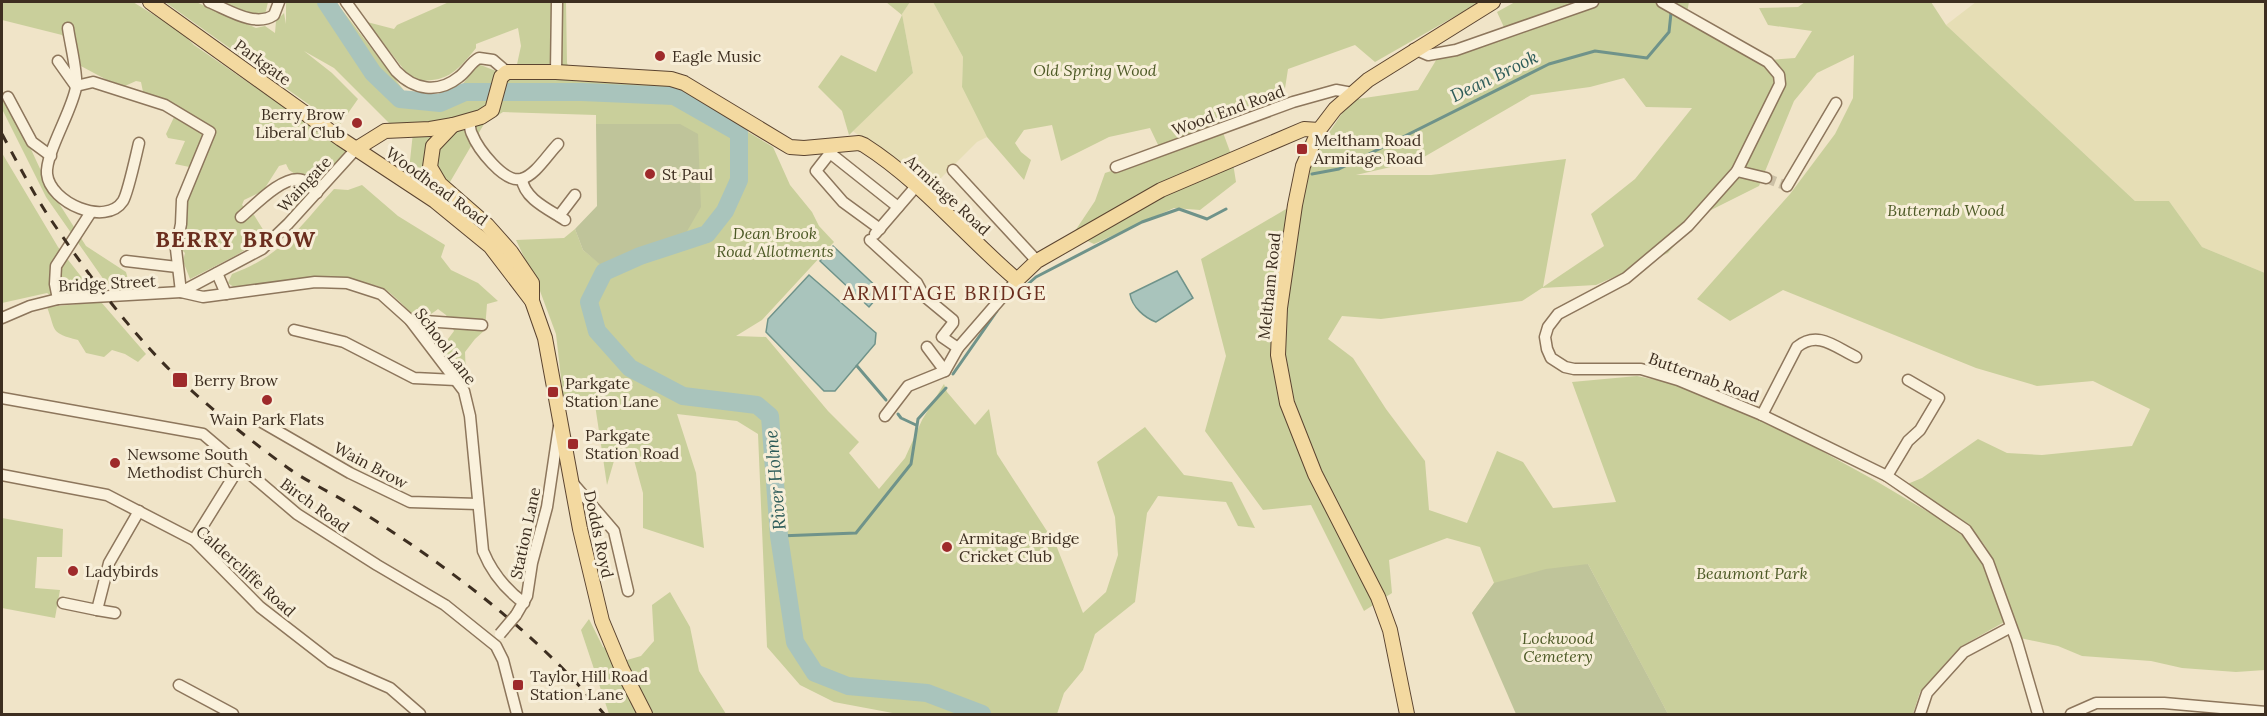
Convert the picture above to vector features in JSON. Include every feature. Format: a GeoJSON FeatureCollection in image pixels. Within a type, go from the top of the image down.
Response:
{"type":"FeatureCollection","features":[{"type":"Feature","properties":{"kind":"main road","name":"Parkgate"},"geometry":{"type":"LineString","coordinates":[[150,2],[356,149]]}},
{"type":"Feature","properties":{"kind":"main road","name":"Meltham Road"},"geometry":{"type":"LineString","coordinates":[[1407,714],[1390,630],[1378,597],[1315,474],[1287,403],[1278,355],[1280,308],[1295,205],[1304,166],[1319,130],[1335,109],[1368,80],[1414,49],[1493,2]]}},
{"type":"Feature","properties":{"kind":"main road","name":"Armitage Road"},"geometry":{"type":"LineString","coordinates":[[503,77],[556,72],[671,79],[684,83],[790,147],[830,149],[859,143],[918,184],[990,257],[1017,280]]}},
{"type":"Feature","properties":{"kind":"main road"},"geometry":{"type":"LineString","coordinates":[[356,149],[382,128],[453,125],[488,114],[495,103],[503,77]]}},
{"type":"Feature","properties":{"kind":"main road"},"geometry":{"type":"LineString","coordinates":[[453,125],[433,146],[430,167],[440,183],[487,225],[511,252],[532,283],[532,302]]}},
{"type":"Feature","properties":{"kind":"main road"},"geometry":{"type":"LineString","coordinates":[[1017,280],[1037,261],[1161,190],[1304,129],[1319,130]]}},
{"type":"Feature","properties":{"kind":"main road","name":"Woodhead Road"},"geometry":{"type":"LineString","coordinates":[[356,149],[435,201],[490,246],[532,302],[545,338],[560,417]]}},
{"type":"Feature","properties":{"kind":"main road","name":"Dodds Royd"},"geometry":{"type":"LineString","coordinates":[[560,417],[571,481],[602,621],[616,656],[645,714]]}},
{"type":"Feature","properties":{"kind":"street"},"geometry":{"type":"LineString","coordinates":[[209,2],[259,20],[274,15],[279,2]]}},
{"type":"Feature","properties":{"kind":"street"},"geometry":{"type":"LineString","coordinates":[[346,2],[406,82],[416,86],[447,85],[479,57],[493,60],[503,77]]}},
{"type":"Feature","properties":{"kind":"street"},"geometry":{"type":"LineString","coordinates":[[556,72],[557,2]]}},
{"type":"Feature","properties":{"kind":"street"},"geometry":{"type":"LineString","coordinates":[[1414,49],[1428,55],[1456,50],[1593,2]]}},
{"type":"Feature","properties":{"kind":"street","name":"Butternab Road"},"geometry":{"type":"LineString","coordinates":[[1662,2],[1768,62],[1779,75],[1778,91],[1737,171],[1688,225],[1626,278],[1558,314],[1548,327],[1545,344],[1551,358],[1565,367],[1574,369],[1641,369],[1678,380],[1762,415],[1887,476],[1966,530],[1988,562],[2038,714]]}},
{"type":"Feature","properties":{"kind":"street"},"geometry":{"type":"LineString","coordinates":[[68,28],[76,86],[51,156],[47,174],[54,189],[66,203],[91,212],[113,209],[123,201],[139,143]]}},
{"type":"Feature","properties":{"kind":"street"},"geometry":{"type":"LineString","coordinates":[[58,61],[76,86]]}},
{"type":"Feature","properties":{"kind":"street"},"geometry":{"type":"LineString","coordinates":[[76,86],[93,82],[165,105],[210,132],[182,200],[181,224],[176,249],[181,292]]}},
{"type":"Feature","properties":{"kind":"street","name":"Wood End Road"},"geometry":{"type":"LineString","coordinates":[[1116,167],[1293,102],[1336,90],[1352,93]]}},
{"type":"Feature","properties":{"kind":"street"},"geometry":{"type":"LineString","coordinates":[[8,97],[32,142],[51,156]]}},
{"type":"Feature","properties":{"kind":"street"},"geometry":{"type":"LineString","coordinates":[[1787,186],[1836,103]]}},
{"type":"Feature","properties":{"kind":"street"},"geometry":{"type":"LineString","coordinates":[[469,121],[471,134],[495,168],[510,179],[522,179],[531,174],[558,144]]}},
{"type":"Feature","properties":{"kind":"street","name":"Waingate"},"geometry":{"type":"LineString","coordinates":[[181,292],[261,249],[317,193],[356,149]]}},
{"type":"Feature","properties":{"kind":"street"},"geometry":{"type":"LineString","coordinates":[[880,229],[843,202],[816,171],[830,149],[898,207]]}},
{"type":"Feature","properties":{"kind":"street"},"geometry":{"type":"LineString","coordinates":[[953,170],[1037,261]]}},
{"type":"Feature","properties":{"kind":"street"},"geometry":{"type":"LineString","coordinates":[[1737,171],[1766,178]]}},
{"type":"Feature","properties":{"kind":"street"},"geometry":{"type":"LineString","coordinates":[[241,217],[270,192],[292,179],[303,181],[317,193]]}},
{"type":"Feature","properties":{"kind":"street"},"geometry":{"type":"LineString","coordinates":[[522,179],[523,188],[530,196],[562,218],[575,195]]}},
{"type":"Feature","properties":{"kind":"street"},"geometry":{"type":"LineString","coordinates":[[918,184],[868,242],[917,283],[924,296],[953,320],[942,337],[958,348]]}},
{"type":"Feature","properties":{"kind":"street"},"geometry":{"type":"LineString","coordinates":[[58,299],[55,284],[56,266],[91,212]]}},
{"type":"Feature","properties":{"kind":"street"},"geometry":{"type":"LineString","coordinates":[[126,261],[177,267]]}},
{"type":"Feature","properties":{"kind":"street"},"geometry":{"type":"LineString","coordinates":[[218,273],[226,294]]}},
{"type":"Feature","properties":{"kind":"street"},"geometry":{"type":"LineString","coordinates":[[885,416],[908,386],[945,371],[958,348],[1017,280]]}},
{"type":"Feature","properties":{"kind":"street","name":"School Lane"},"geometry":{"type":"LineString","coordinates":[[181,292],[202,297],[315,282],[347,283],[381,294],[410,320],[456,380],[468,401],[483,551],[490,569],[524,603]]}},
{"type":"Feature","properties":{"kind":"street","name":"Bridge Street"},"geometry":{"type":"LineString","coordinates":[[2,318],[30,306],[58,299],[181,292]]}},
{"type":"Feature","properties":{"kind":"street"},"geometry":{"type":"LineString","coordinates":[[410,320],[482,325]]}},
{"type":"Feature","properties":{"kind":"street"},"geometry":{"type":"LineString","coordinates":[[294,330],[344,342],[414,378],[456,380]]}},
{"type":"Feature","properties":{"kind":"street"},"geometry":{"type":"LineString","coordinates":[[1762,415],[1797,347],[1805,340],[1817,338],[1857,357]]}},
{"type":"Feature","properties":{"kind":"street"},"geometry":{"type":"LineString","coordinates":[[927,347],[945,371]]}},
{"type":"Feature","properties":{"kind":"street"},"geometry":{"type":"LineString","coordinates":[[1887,476],[1908,441],[1920,430],[1939,398],[1908,380]]}},
{"type":"Feature","properties":{"kind":"street","name":"Birch Road"},"geometry":{"type":"LineString","coordinates":[[2,398],[204,434],[297,514],[445,605],[496,646]]}},
{"type":"Feature","properties":{"kind":"street","name":"Station Lane"},"geometry":{"type":"LineString","coordinates":[[496,646],[500,633],[524,603],[547,507],[560,417]]}},
{"type":"Feature","properties":{"kind":"street","name":"Wain Brow"},"geometry":{"type":"LineString","coordinates":[[260,421],[350,472],[410,502],[478,504]]}},
{"type":"Feature","properties":{"kind":"street"},"geometry":{"type":"LineString","coordinates":[[194,540],[240,466]]}},
{"type":"Feature","properties":{"kind":"street","name":"Caldercliffe Road"},"geometry":{"type":"LineString","coordinates":[[2,475],[107,495],[194,540],[260,608],[331,662],[390,688],[420,714]]}},
{"type":"Feature","properties":{"kind":"street"},"geometry":{"type":"LineString","coordinates":[[571,481],[614,531],[628,591]]}},
{"type":"Feature","properties":{"kind":"street"},"geometry":{"type":"LineString","coordinates":[[97,610],[109,563],[139,511]]}},
{"type":"Feature","properties":{"kind":"street"},"geometry":{"type":"LineString","coordinates":[[63,603],[115,613]]}},
{"type":"Feature","properties":{"kind":"street"},"geometry":{"type":"LineString","coordinates":[[1920,714],[1927,693],[1964,652],[2011,627]]}},
{"type":"Feature","properties":{"kind":"street"},"geometry":{"type":"LineString","coordinates":[[496,646],[503,660],[517,714]]}},
{"type":"Feature","properties":{"kind":"street"},"geometry":{"type":"LineString","coordinates":[[179,686],[232,714]]}},
{"type":"Feature","properties":{"kind":"street"},"geometry":{"type":"LineString","coordinates":[[2071,714],[2096,703],[2165,709],[2265,712]]}},
{"type":"Feature","properties":{"kind":"shaded area"},"geometry":{"type":"Polygon","coordinates":[[[910,2],[933,2],[963,57],[962,87],[987,137],[977,142],[929,190],[853,131],[913,73],[902,14],[910,2]]]}},
{"type":"Feature","properties":{"kind":"shaded area"},"geometry":{"type":"Polygon","coordinates":[[[1976,2],[2265,2],[2265,273],[2202,247],[2169,201],[2135,201],[1946,25],[1976,2]]]}},
{"type":"Feature","properties":{"kind":"green space"},"geometry":{"type":"Polygon","coordinates":[[[2,2],[133,2],[180,31],[194,45],[348,151],[315,187],[289,170],[286,164],[279,166],[263,191],[244,200],[242,205],[254,215],[267,236],[235,256],[190,279],[183,261],[185,253],[180,248],[186,204],[199,169],[175,164],[185,141],[168,138],[166,134],[176,113],[171,102],[143,92],[141,82],[136,81],[125,86],[107,80],[79,65],[73,48],[62,35],[2,20],[2,2]]]}},
{"type":"Feature","properties":{"kind":"green space","name":"Dean Brook Road Allotments"},"geometry":{"type":"Polygon","coordinates":[[[165,2],[196,2],[256,28],[265,26],[275,33],[276,21],[284,13],[286,24],[286,2],[336,2],[405,92],[433,96],[462,85],[478,64],[514,78],[521,46],[518,28],[476,44],[476,48],[469,57],[449,75],[424,81],[412,80],[367,22],[394,29],[397,25],[449,2],[566,2],[567,63],[574,81],[671,86],[773,147],[790,185],[812,212],[819,226],[834,242],[762,320],[736,336],[766,337],[828,411],[859,442],[849,453],[879,489],[905,458],[922,420],[944,384],[947,392],[975,425],[989,409],[997,454],[1056,545],[1083,613],[1106,592],[1118,555],[1115,517],[1097,462],[1145,427],[1184,475],[1232,482],[1255,528],[1238,526],[1226,502],[1158,496],[1147,513],[1135,602],[1095,634],[1083,670],[1064,693],[1057,714],[898,714],[834,702],[800,685],[767,647],[758,434],[737,421],[677,414],[696,473],[704,548],[643,528],[643,493],[634,460],[618,447],[607,485],[594,398],[564,404],[556,334],[540,291],[516,240],[564,238],[575,229],[583,250],[603,266],[637,251],[680,124],[596,124],[596,115],[503,112],[484,124],[450,182],[432,186],[409,170],[414,123],[389,123],[334,68],[304,51],[332,73],[358,99],[339,126],[165,2]]]}},
{"type":"Feature","properties":{"kind":"green space"},"geometry":{"type":"Polygon","coordinates":[[[217,2],[268,2],[265,15],[257,17],[217,2]]]}},
{"type":"Feature","properties":{"kind":"green space"},"geometry":{"type":"Polygon","coordinates":[[[886,2],[910,2],[902,14],[913,73],[849,135],[842,111],[818,87],[841,55],[876,72],[902,15],[886,2]]]}},
{"type":"Feature","properties":{"kind":"green space","name":"Old Spring Wood"},"geometry":{"type":"Polygon","coordinates":[[[933,2],[1480,2],[1375,62],[1355,45],[1288,69],[1284,95],[1218,119],[1232,157],[1236,182],[1200,210],[1174,208],[1094,244],[1073,234],[1095,201],[1105,173],[1152,158],[1160,149],[1150,128],[1109,137],[1061,161],[1052,125],[1024,130],[1015,143],[1031,160],[1024,180],[987,137],[962,87],[963,57],[933,2]]]}},
{"type":"Feature","properties":{"kind":"green space"},"geometry":{"type":"Polygon","coordinates":[[[1515,2],[1689,2],[1686,18],[1725,45],[1756,61],[1795,58],[1812,31],[1768,25],[1759,8],[1798,7],[1805,2],[1931,2],[1946,25],[2135,201],[2169,201],[2202,247],[2265,273],[2265,670],[2236,672],[2182,668],[2151,661],[2082,656],[2058,646],[2020,638],[2003,584],[1984,545],[1961,522],[1905,485],[1922,478],[1978,439],[2007,453],[2042,455],[2132,446],[2150,409],[2093,381],[2037,386],[1976,368],[1783,290],[1730,321],[1697,299],[1790,194],[1835,134],[1853,98],[1854,55],[1817,73],[1794,101],[1759,186],[1699,216],[1668,253],[1596,285],[1542,288],[1522,301],[1381,319],[1342,316],[1328,339],[1353,358],[1386,409],[1425,461],[1429,510],[1467,523],[1497,451],[1523,462],[1553,508],[1616,502],[1572,382],[1637,376],[1671,383],[1769,422],[1967,535],[1986,566],[2006,621],[1960,647],[1920,692],[1913,714],[1668,714],[1588,564],[1472,613],[1494,583],[1480,547],[1447,538],[1389,560],[1392,593],[1364,611],[1311,505],[1263,510],[1205,431],[1226,356],[1201,259],[1303,199],[1312,158],[1351,100],[1418,90],[1438,57],[1508,36],[1497,12],[1515,2]],[[1624,78],[1590,87],[1531,95],[1417,161],[1356,175],[1431,175],[1566,159],[1543,287],[1604,246],[1591,214],[1635,179],[1692,108],[1646,107],[1624,78]]]}},
{"type":"Feature","properties":{"kind":"green space"},"geometry":{"type":"Polygon","coordinates":[[[2,98],[29,145],[48,186],[86,246],[126,272],[131,291],[111,290],[46,197],[2,109],[2,98]]]}},
{"type":"Feature","properties":{"kind":"green space"},"geometry":{"type":"Polygon","coordinates":[[[596,124],[680,124],[698,134],[701,207],[686,233],[602,266],[583,250],[575,229],[597,206],[596,124]]]}},
{"type":"Feature","properties":{"kind":"green space"},"geometry":{"type":"Polygon","coordinates":[[[2,153],[58,247],[94,293],[50,295],[47,293],[2,303],[2,153]]]}},
{"type":"Feature","properties":{"kind":"green space"},"geometry":{"type":"Polygon","coordinates":[[[362,185],[398,216],[445,245],[441,257],[451,270],[478,283],[498,301],[487,304],[485,330],[465,352],[466,377],[458,380],[441,352],[454,331],[446,315],[438,309],[426,316],[417,317],[383,288],[339,278],[295,279],[235,288],[228,283],[232,274],[265,258],[289,239],[334,189],[348,190],[362,185]]]}},
{"type":"Feature","properties":{"kind":"green space"},"geometry":{"type":"Polygon","coordinates":[[[101,302],[146,354],[138,362],[125,354],[112,350],[104,357],[86,353],[78,340],[55,330],[47,307],[101,302]]]}},
{"type":"Feature","properties":{"kind":"green space"},"geometry":{"type":"Polygon","coordinates":[[[2,518],[63,529],[62,557],[37,557],[35,588],[60,590],[55,618],[2,608],[2,518]]]}},
{"type":"Feature","properties":{"kind":"green space","name":"Lockwood Cemetery"},"geometry":{"type":"Polygon","coordinates":[[[1588,564],[1668,714],[1516,714],[1472,613],[1494,583],[1546,569],[1588,564]]]}},
{"type":"Feature","properties":{"kind":"green space"},"geometry":{"type":"Polygon","coordinates":[[[670,592],[690,627],[699,671],[726,714],[609,714],[581,630],[589,619],[603,647],[627,660],[641,656],[654,641],[652,605],[670,592]]]}},
{"type":"Feature","properties":{"kind":"water"},"geometry":{"type":"Polygon","coordinates":[[[833,246],[882,292],[869,307],[820,261],[833,246]]]}},
{"type":"Feature","properties":{"kind":"water"},"geometry":{"type":"Polygon","coordinates":[[[1177,271],[1193,298],[1156,322],[1143,315],[1136,308],[1130,294],[1177,271]]]}},
{"type":"Feature","properties":{"kind":"water"},"geometry":{"type":"Polygon","coordinates":[[[809,275],[876,333],[875,344],[835,391],[824,391],[766,332],[768,319],[809,275]]]}},
{"type":"Feature","properties":{"kind":"waterway","name":"River Holme"},"geometry":{"type":"LineString","coordinates":[[326,2],[373,73],[400,99],[440,103],[465,92],[582,92],[674,96],[739,133],[739,180],[725,211],[707,234],[640,256],[604,272],[589,302],[597,331],[630,368],[683,396],[757,405],[770,416],[779,536],[795,642],[815,673],[848,686],[927,693],[982,714]]}},
{"type":"Feature","properties":{"kind":"waterway","name":"Dean Brook"},"geometry":{"type":"LineString","coordinates":[[1312,174],[1339,169],[1549,64],[1595,51],[1647,58],[1669,32],[1671,13]]}},
{"type":"Feature","properties":{"kind":"waterway","name":"Dean Brook"},"geometry":{"type":"LineString","coordinates":[[1007,299],[1018,293],[1036,277],[1142,222],[1179,209],[1207,219],[1226,209]]}},
{"type":"Feature","properties":{"kind":"waterway","name":"Dean Brook"},"geometry":{"type":"LineString","coordinates":[[953,374],[997,311]]}},
{"type":"Feature","properties":{"kind":"waterway"},"geometry":{"type":"LineString","coordinates":[[857,366],[886,400]]}},
{"type":"Feature","properties":{"kind":"waterway","name":"Dean Brook"},"geometry":{"type":"LineString","coordinates":[[779,536],[856,533],[911,464],[918,419],[946,388]]}},
{"type":"Feature","properties":{"kind":"waterway"},"geometry":{"type":"LineString","coordinates":[[898,414],[901,418],[916,425]]}},
{"type":"Feature","properties":{"kind":"tunnel"},"geometry":{"type":"LineString","coordinates":[[1766,178],[1787,186]]}},
{"type":"Feature","properties":{"kind":"railway"},"geometry":{"type":"LineString","coordinates":[[2,134],[43,207],[79,260],[126,322],[179,379],[232,425],[288,468],[388,529],[487,601],[548,654],[604,714]]}},
{"type":"Feature","properties":{"kind":"place","name":"Eagle Music"},"geometry":{"type":"Point","coordinates":[660,56]}},
{"type":"Feature","properties":{"kind":"place","name":"Berry Brow Liberal Club"},"geometry":{"type":"Point","coordinates":[357,123]}},
{"type":"Feature","properties":{"kind":"place","name":"Meltham Road Armitage Road"},"geometry":{"type":"Point","coordinates":[1302,149]}},
{"type":"Feature","properties":{"kind":"place","name":"St Paul"},"geometry":{"type":"Point","coordinates":[650,174]}},
{"type":"Feature","properties":{"kind":"place","name":"Berry Brow"},"geometry":{"type":"Point","coordinates":[180,380]}},
{"type":"Feature","properties":{"kind":"place","name":"Parkgate Station Lane"},"geometry":{"type":"Point","coordinates":[553,392]}},
{"type":"Feature","properties":{"kind":"place","name":"Wain Park Flats"},"geometry":{"type":"Point","coordinates":[267,400]}},
{"type":"Feature","properties":{"kind":"place","name":"Parkgate Station Road"},"geometry":{"type":"Point","coordinates":[573,444]}},
{"type":"Feature","properties":{"kind":"place","name":"Newsome South Methodist Church"},"geometry":{"type":"Point","coordinates":[115,463]}},
{"type":"Feature","properties":{"kind":"place","name":"Armitage Bridge Cricket Club"},"geometry":{"type":"Point","coordinates":[947,547]}},
{"type":"Feature","properties":{"kind":"place","name":"Ladybirds"},"geometry":{"type":"Point","coordinates":[73,571]}},
{"type":"Feature","properties":{"kind":"place","name":"Taylor Hill Road Station Lane"},"geometry":{"type":"Point","coordinates":[518,685]}},
{"type":"Feature","properties":{"kind":"district","name":"BERRY BROW"},"geometry":{"type":"Point","coordinates":[236,239]}},
{"type":"Feature","properties":{"kind":"district","name":"ARMITAGE BRIDGE"},"geometry":{"type":"Point","coordinates":[945,292]}},
{"type":"Feature","properties":{"kind":"park label","name":"Butternab Wood"},"geometry":{"type":"Point","coordinates":[1946,210]}},
{"type":"Feature","properties":{"kind":"park label","name":"Beaumont Park"},"geometry":{"type":"Point","coordinates":[1752,573]}}]}
